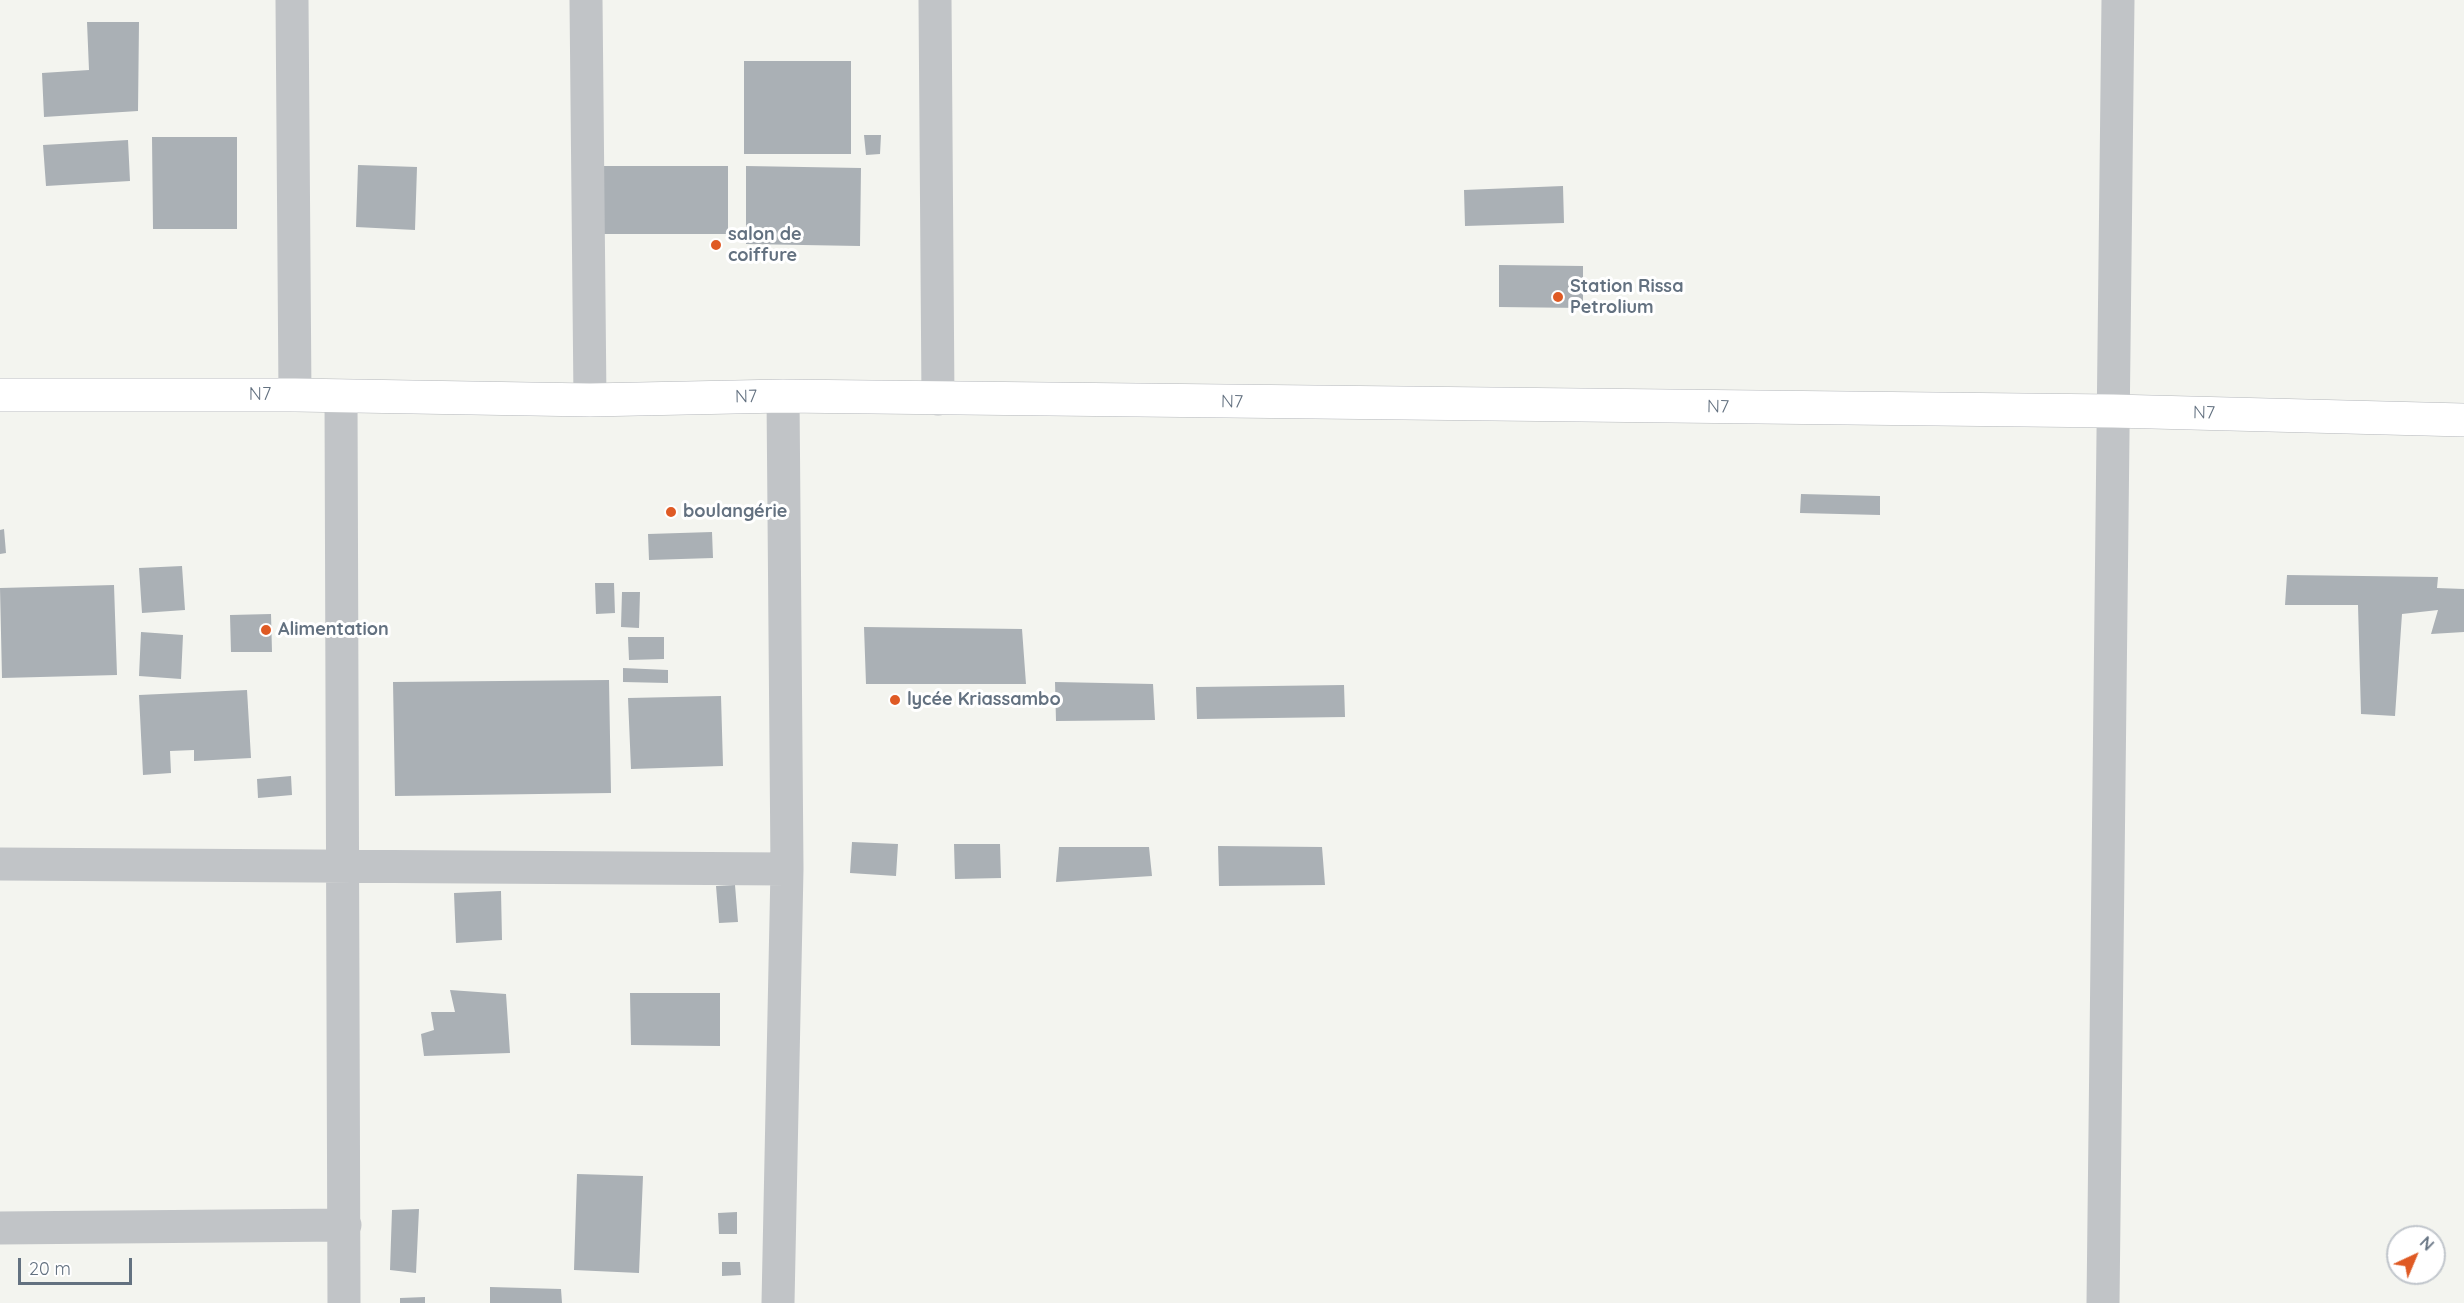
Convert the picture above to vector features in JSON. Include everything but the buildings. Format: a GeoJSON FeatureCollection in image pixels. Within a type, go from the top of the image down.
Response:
{"type":"FeatureCollection","features":[{"type":"Feature","properties":{"kind":"main road","name":"N7"},"geometry":{"type":"LineString","coordinates":[[0,395],[295,395],[590,400],[783,396],[2113,411],[2464,420]]}},
{"type":"Feature","properties":{"kind":"street"},"geometry":{"type":"LineString","coordinates":[[292,0],[295,395]]}},
{"type":"Feature","properties":{"kind":"street"},"geometry":{"type":"LineString","coordinates":[[586,0],[590,400]]}},
{"type":"Feature","properties":{"kind":"street"},"geometry":{"type":"LineString","coordinates":[[935,0],[938,399]]}},
{"type":"Feature","properties":{"kind":"street"},"geometry":{"type":"LineString","coordinates":[[2103,1303],[2118,0]]}},
{"type":"Feature","properties":{"kind":"street"},"geometry":{"type":"LineString","coordinates":[[341,396],[340,866],[344,1303]]}},
{"type":"Feature","properties":{"kind":"street"},"geometry":{"type":"LineString","coordinates":[[778,1303],[787,869],[783,396]]}},
{"type":"Feature","properties":{"kind":"street"},"geometry":{"type":"LineString","coordinates":[[0,864],[787,869]]}},
{"type":"Feature","properties":{"kind":"street"},"geometry":{"type":"LineString","coordinates":[[0,1228],[345,1225]]}},
{"type":"Feature","properties":{"kind":"place","name":"salon de coiffure"},"geometry":{"type":"Point","coordinates":[716,245]}},
{"type":"Feature","properties":{"kind":"place","name":"Station Rissa Petrolium"},"geometry":{"type":"Point","coordinates":[1558,297]}},
{"type":"Feature","properties":{"kind":"place","name":"boulangérie"},"geometry":{"type":"Point","coordinates":[671,512]}},
{"type":"Feature","properties":{"kind":"place","name":"Alimentation"},"geometry":{"type":"Point","coordinates":[266,630]}},
{"type":"Feature","properties":{"kind":"place","name":"lycée Kriassambo"},"geometry":{"type":"Point","coordinates":[895,700]}}]}
